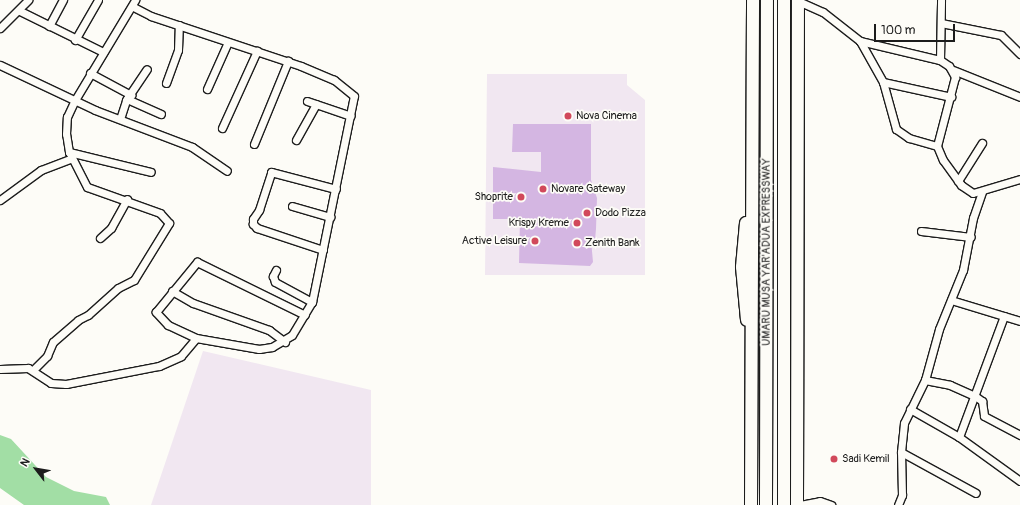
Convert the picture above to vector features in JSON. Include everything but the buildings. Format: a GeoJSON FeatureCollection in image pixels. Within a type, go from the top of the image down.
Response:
{"type":"FeatureCollection","features":[{"type":"Feature","properties":{"kind":"highway","name":"UMARU MUSA YAR'ADUA EXPRESSWAY"},"geometry":{"type":"LineString","coordinates":[[751,505],[753,0]]}},
{"type":"Feature","properties":{"kind":"highway","name":"UMARU MUSA YAR'ADUA EXPRESSWAY"},"geometry":{"type":"LineString","coordinates":[[766,505],[767,0]]}},
{"type":"Feature","properties":{"kind":"highway","name":"UMARU MUSA YAR'ADUA EXPRESSWAY"},"geometry":{"type":"LineString","coordinates":[[784,0],[784,505]]}},
{"type":"Feature","properties":{"kind":"highway"},"geometry":{"type":"LineString","coordinates":[[797,505],[798,0]]}},
{"type":"Feature","properties":{"kind":"highway"},"geometry":{"type":"LineString","coordinates":[[783,79],[797,141]]}},
{"type":"Feature","properties":{"kind":"highway"},"geometry":{"type":"LineString","coordinates":[[753,142],[768,81]]}},
{"type":"Feature","properties":{"kind":"highway"},"geometry":{"type":"LineString","coordinates":[[752,411],[765,471]]}},
{"type":"Feature","properties":{"kind":"highway"},"geometry":{"type":"LineString","coordinates":[[784,475],[797,413]]}},
{"type":"Feature","properties":{"kind":"street"},"geometry":{"type":"LineString","coordinates":[[0,28],[20,11],[28,0]]}},
{"type":"Feature","properties":{"kind":"street"},"geometry":{"type":"LineString","coordinates":[[49,26],[62,0]]}},
{"type":"Feature","properties":{"kind":"street"},"geometry":{"type":"LineString","coordinates":[[74,40],[98,0]]}},
{"type":"Feature","properties":{"kind":"street"},"geometry":{"type":"LineString","coordinates":[[798,0],[812,4],[860,41],[883,82],[896,129],[909,138],[937,146]]}},
{"type":"Feature","properties":{"kind":"street"},"geometry":{"type":"LineString","coordinates":[[940,60],[941,0]]}},
{"type":"Feature","properties":{"kind":"street"},"geometry":{"type":"LineString","coordinates":[[33,370],[47,356],[53,342],[78,320],[88,316],[118,288],[134,280],[167,228],[169,220],[166,216],[127,199],[87,187],[70,155],[67,117],[90,73],[134,3],[179,25],[288,61],[345,88],[354,96],[312,302],[305,315],[285,342],[259,349],[196,338],[168,325],[156,312],[172,291],[200,262],[305,315]]}},
{"type":"Feature","properties":{"kind":"street"},"geometry":{"type":"LineString","coordinates":[[20,11],[74,40],[103,52]]}},
{"type":"Feature","properties":{"kind":"street"},"geometry":{"type":"LineString","coordinates":[[941,23],[1001,35],[1020,54]]}},
{"type":"Feature","properties":{"kind":"street"},"geometry":{"type":"LineString","coordinates":[[166,83],[178,50],[179,25]]}},
{"type":"Feature","properties":{"kind":"street"},"geometry":{"type":"LineString","coordinates":[[860,41],[940,60],[953,70],[1020,96]]}},
{"type":"Feature","properties":{"kind":"street"},"geometry":{"type":"LineString","coordinates":[[207,88],[228,42]]}},
{"type":"Feature","properties":{"kind":"street"},"geometry":{"type":"LineString","coordinates":[[222,128],[257,51]]}},
{"type":"Feature","properties":{"kind":"street"},"geometry":{"type":"LineString","coordinates":[[254,144],[288,61]]}},
{"type":"Feature","properties":{"kind":"street"},"geometry":{"type":"LineString","coordinates":[[0,65],[75,100],[192,147],[227,171]]}},
{"type":"Feature","properties":{"kind":"street"},"geometry":{"type":"LineString","coordinates":[[120,119],[129,97],[147,69]]}},
{"type":"Feature","properties":{"kind":"street"},"geometry":{"type":"LineString","coordinates":[[953,70],[955,77],[951,97],[937,146],[943,160],[958,181],[967,190],[982,192],[1020,179]]}},
{"type":"Feature","properties":{"kind":"street"},"geometry":{"type":"LineString","coordinates":[[90,73],[129,97],[161,114]]}},
{"type":"Feature","properties":{"kind":"street"},"geometry":{"type":"LineString","coordinates":[[883,82],[951,97]]}},
{"type":"Feature","properties":{"kind":"street"},"geometry":{"type":"LineString","coordinates":[[307,101],[351,116]]}},
{"type":"Feature","properties":{"kind":"street"},"geometry":{"type":"LineString","coordinates":[[296,140],[316,104]]}},
{"type":"Feature","properties":{"kind":"street"},"geometry":{"type":"LineString","coordinates":[[958,181],[982,143]]}},
{"type":"Feature","properties":{"kind":"street"},"geometry":{"type":"LineString","coordinates":[[0,200],[40,170],[70,155],[151,172]]}},
{"type":"Feature","properties":{"kind":"street"},"geometry":{"type":"LineString","coordinates":[[323,250],[257,228],[253,224],[253,220],[259,210],[271,172],[336,189]]}},
{"type":"Feature","properties":{"kind":"street"},"geometry":{"type":"LineString","coordinates":[[898,505],[902,495],[901,452],[904,423],[925,380],[928,362],[963,270],[971,237],[973,218],[982,192]]}},
{"type":"Feature","properties":{"kind":"street"},"geometry":{"type":"LineString","coordinates":[[100,238],[111,228],[127,199]]}},
{"type":"Feature","properties":{"kind":"street"},"geometry":{"type":"LineString","coordinates":[[292,206],[330,218]]}},
{"type":"Feature","properties":{"kind":"street"},"geometry":{"type":"LineString","coordinates":[[921,231],[971,237]]}},
{"type":"Feature","properties":{"kind":"street"},"geometry":{"type":"LineString","coordinates":[[276,270],[273,276],[275,282],[312,302]]}},
{"type":"Feature","properties":{"kind":"street"},"geometry":{"type":"LineString","coordinates":[[172,291],[193,302],[269,330],[285,342]]}},
{"type":"Feature","properties":{"kind":"street"},"geometry":{"type":"LineString","coordinates":[[951,300],[1020,321]]}},
{"type":"Feature","properties":{"kind":"street"},"geometry":{"type":"LineString","coordinates":[[959,437],[1004,316]]}},
{"type":"Feature","properties":{"kind":"street"},"geometry":{"type":"LineString","coordinates":[[1,366],[21,367],[33,370],[58,385],[98,380],[159,366],[182,356],[196,338]]}},
{"type":"Feature","properties":{"kind":"street"},"geometry":{"type":"LineString","coordinates":[[925,380],[950,385],[975,396],[982,402],[984,416],[1020,435]]}},
{"type":"Feature","properties":{"kind":"street"},"geometry":{"type":"LineString","coordinates":[[910,409],[959,437],[1020,480]]}},
{"type":"Feature","properties":{"kind":"street"},"geometry":{"type":"LineString","coordinates":[[901,452],[976,493]]}},
{"type":"Feature","properties":{"kind":"street"},"geometry":{"type":"LineString","coordinates":[[800,505],[820,501],[831,505]]}},
{"type":"Feature","properties":{"kind":"shaded area"},"geometry":{"type":"Polygon","coordinates":[[[487,74],[627,74],[627,85],[645,100],[645,275],[485,275],[487,74]]]}},
{"type":"Feature","properties":{"kind":"shaded area"},"geometry":{"type":"Polygon","coordinates":[[[203,351],[371,390],[371,505],[151,505],[203,351]]]}},
{"type":"Feature","properties":{"kind":"green space"},"geometry":{"type":"Polygon","coordinates":[[[0,435],[11,439],[46,477],[74,491],[106,497],[110,505],[24,505],[0,488],[0,435]]]}},
{"type":"Feature","properties":{"kind":"place","name":"Nova Cinema"},"geometry":{"type":"Point","coordinates":[568,116]}},
{"type":"Feature","properties":{"kind":"place","name":"Novare Gateway"},"geometry":{"type":"Point","coordinates":[543,189]}},
{"type":"Feature","properties":{"kind":"place","name":"Shoprite"},"geometry":{"type":"Point","coordinates":[521,197]}},
{"type":"Feature","properties":{"kind":"place","name":"Dodo Pizza"},"geometry":{"type":"Point","coordinates":[587,213]}},
{"type":"Feature","properties":{"kind":"place","name":"Krispy Kreme"},"geometry":{"type":"Point","coordinates":[577,223]}},
{"type":"Feature","properties":{"kind":"place","name":"Active Leisure"},"geometry":{"type":"Point","coordinates":[535,241]}},
{"type":"Feature","properties":{"kind":"place","name":"Zenith Bank"},"geometry":{"type":"Point","coordinates":[577,243]}},
{"type":"Feature","properties":{"kind":"place","name":"Sadi Kemil"},"geometry":{"type":"Point","coordinates":[834,459]}}]}
